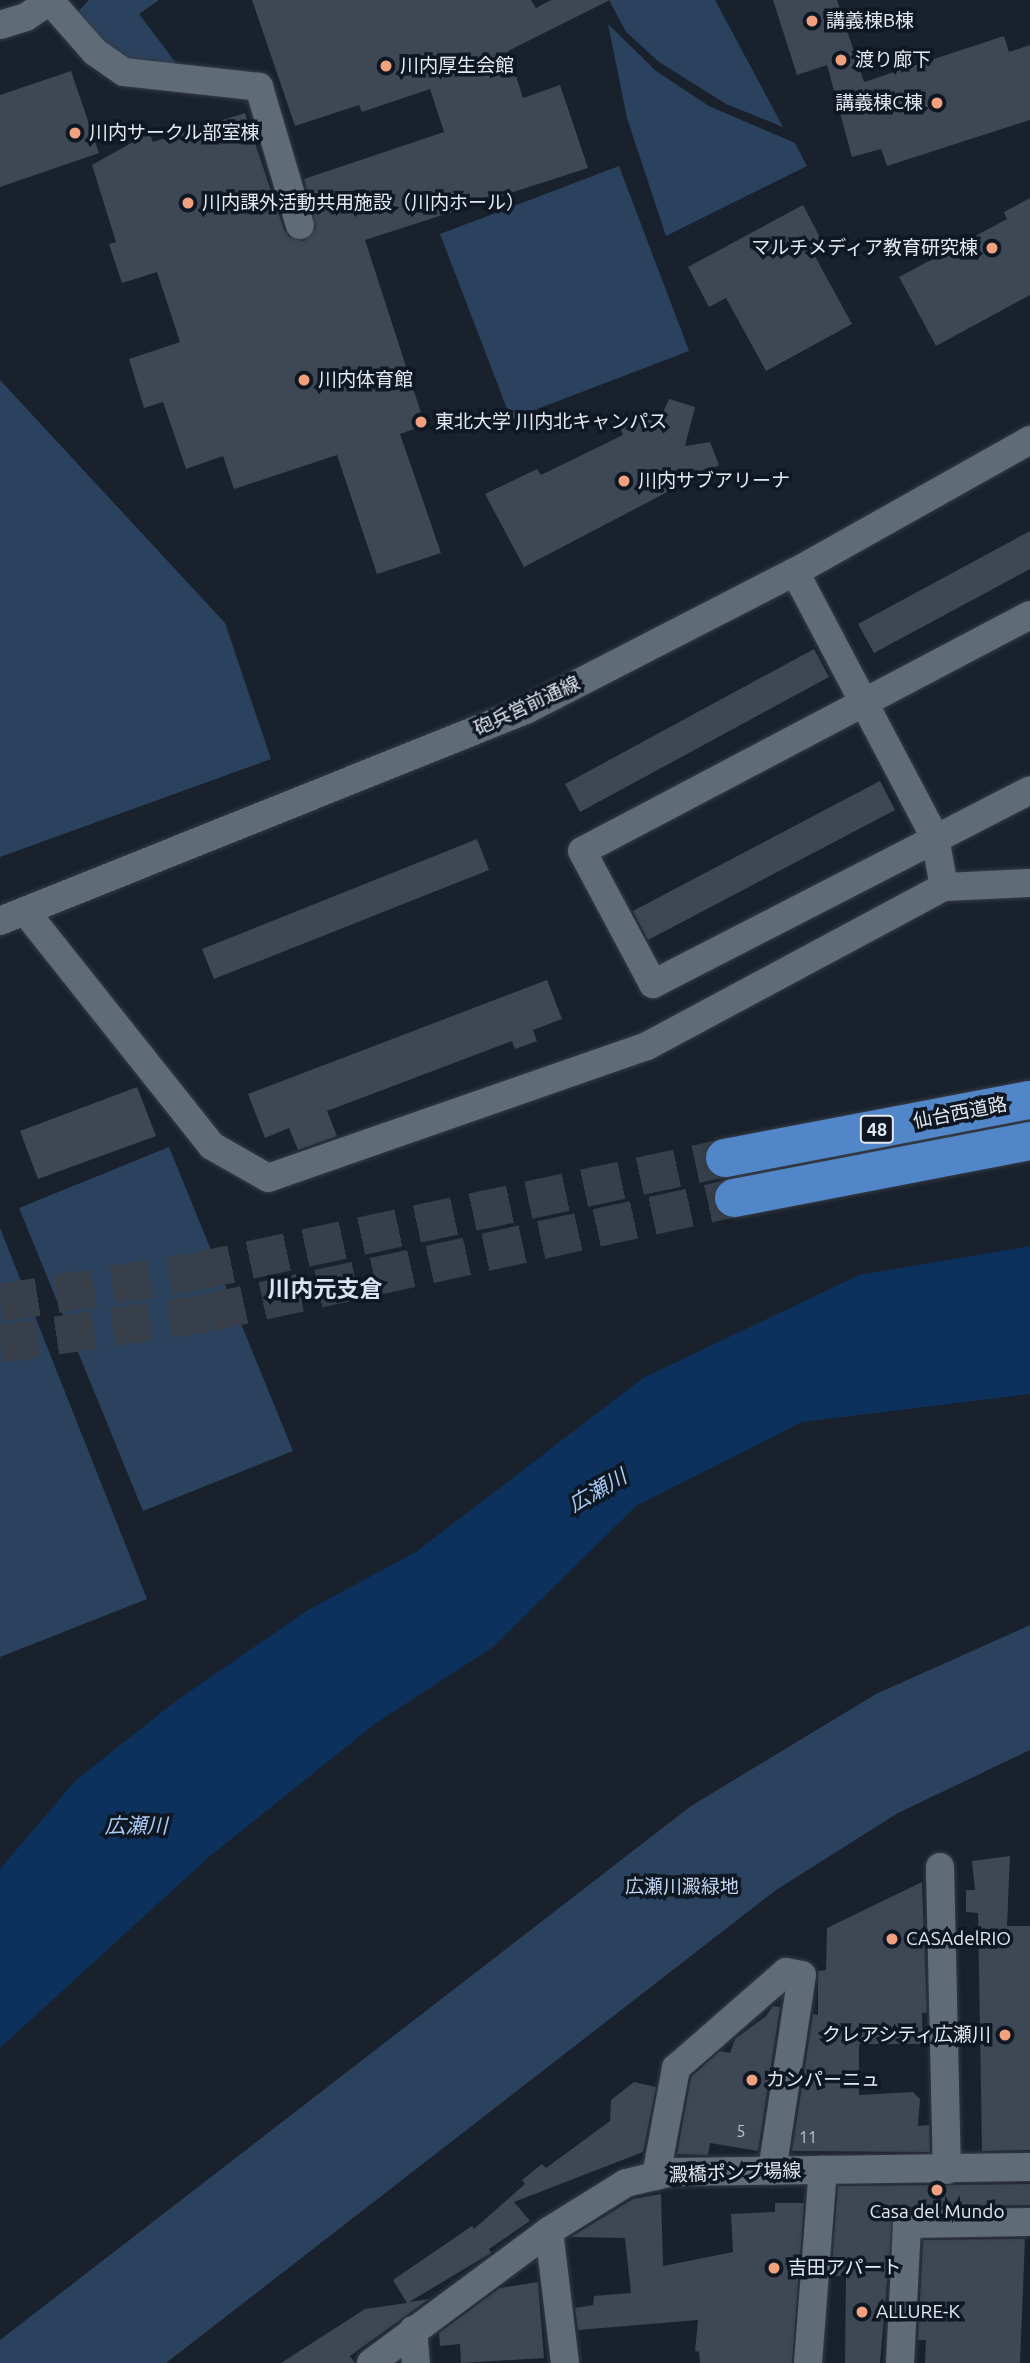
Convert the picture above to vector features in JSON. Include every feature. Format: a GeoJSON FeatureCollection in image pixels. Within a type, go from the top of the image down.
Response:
{"type":"FeatureCollection","features":[{"type":"Feature","properties":{"kind":"highway","name":"仙台西道路"},"geometry":{"type":"LineString","coordinates":[[725,1158],[1030,1100]]}},
{"type":"Feature","properties":{"kind":"highway","name":"仙台西道路"},"geometry":{"type":"LineString","coordinates":[[734,1198],[1030,1141]]}},
{"type":"Feature","properties":{"kind":"street"},"geometry":{"type":"LineString","coordinates":[[13,21],[50,0],[95,52],[124,72],[259,87],[300,225]]}},
{"type":"Feature","properties":{"kind":"street","name":"砲兵営前通線"},"geometry":{"type":"LineString","coordinates":[[12,916],[526,710],[795,572],[1030,440]]}},
{"type":"Feature","properties":{"kind":"street"},"geometry":{"type":"LineString","coordinates":[[795,572],[866,699],[935,837],[944,887]]}},
{"type":"Feature","properties":{"kind":"street"},"geometry":{"type":"LineString","coordinates":[[1030,615],[866,699],[582,851],[653,984],[1030,790]]}},
{"type":"Feature","properties":{"kind":"street"},"geometry":{"type":"LineString","coordinates":[[12,916],[212,1146],[268,1178],[647,1046],[944,887],[1030,883]]}},
{"type":"Feature","properties":{"kind":"street"},"geometry":{"type":"LineString","coordinates":[[940,1867],[947,2170]]}},
{"type":"Feature","properties":{"kind":"street"},"geometry":{"type":"LineString","coordinates":[[656,2176],[676,2068],[786,1972],[802,1975],[772,2171]]}},
{"type":"Feature","properties":{"kind":"street","name":"澱橋ポンプ場線"},"geometry":{"type":"LineString","coordinates":[[372,2363],[549,2231],[626,2183],[656,2176],[772,2171],[1030,2167]]}},
{"type":"Feature","properties":{"kind":"street"},"geometry":{"type":"LineString","coordinates":[[808,2363],[823,2170]]}},
{"type":"Feature","properties":{"kind":"street"},"geometry":{"type":"LineString","coordinates":[[900,2363],[907,2224],[1030,2222]]}},
{"type":"Feature","properties":{"kind":"street"},"geometry":{"type":"LineString","coordinates":[[549,2231],[565,2363]]}},
{"type":"Feature","properties":{"kind":"street"},"geometry":{"type":"LineString","coordinates":[[413,2330],[416,2363]]}},
{"type":"Feature","properties":{"kind":"green space"},"geometry":{"type":"Polygon","coordinates":[[[89,0],[159,0],[139,14],[182,71],[125,63],[73,17],[89,0]]]}},
{"type":"Feature","properties":{"kind":"green space"},"geometry":{"type":"Polygon","coordinates":[[[609,0],[715,0],[783,127],[726,104],[659,62],[626,32],[609,0]]]}},
{"type":"Feature","properties":{"kind":"green space"},"geometry":{"type":"Polygon","coordinates":[[[608,24],[656,71],[709,106],[795,143],[807,166],[666,236],[627,118],[608,24]]]}},
{"type":"Feature","properties":{"kind":"green space"},"geometry":{"type":"Polygon","coordinates":[[[619,166],[689,351],[511,419],[440,234],[619,166]]]}},
{"type":"Feature","properties":{"kind":"green space"},"geometry":{"type":"Polygon","coordinates":[[[0,380],[225,623],[271,759],[0,857],[0,380]]]}},
{"type":"Feature","properties":{"kind":"green space"},"geometry":{"type":"Polygon","coordinates":[[[169,1147],[293,1451],[143,1511],[19,1208],[169,1147]]]}},
{"type":"Feature","properties":{"kind":"green space"},"geometry":{"type":"Polygon","coordinates":[[[0,1228],[147,1599],[0,1657],[0,1228]]]}},
{"type":"Feature","properties":{"kind":"green space","name":"広瀬川澱緑地"},"geometry":{"type":"Polygon","coordinates":[[[1030,1625],[1030,1750],[898,1813],[776,1890],[166,2363],[0,2363],[0,2340],[691,1806],[876,1694],[1030,1625]]]}},
{"type":"Feature","properties":{"kind":"water","name":"広瀬川"},"geometry":{"type":"Polygon","coordinates":[[[1030,1246],[1030,1394],[802,1422],[636,1506],[493,1647],[376,1723],[210,1856],[0,2048],[0,1869],[76,1780],[176,1701],[308,1610],[416,1552],[643,1378],[859,1275],[1030,1246]]]}},
{"type":"Feature","properties":{"kind":"building"},"geometry":{"type":"Polygon","coordinates":[[[252,0],[531,0],[536,8],[551,0],[610,0],[508,51],[523,98],[560,85],[588,168],[365,240],[425,425],[400,434],[441,553],[377,574],[337,455],[234,489],[223,456],[186,469],[163,402],[144,408],[129,359],[180,342],[157,272],[122,283],[109,244],[116,242],[92,165],[149,133],[153,142],[245,113],[284,230],[289,237],[304,241],[316,228],[304,179],[444,132],[430,89],[362,112],[359,105],[295,126],[252,0]]]}},
{"type":"Feature","properties":{"kind":"building","name":"講義棟C棟"},"geometry":{"type":"Polygon","coordinates":[[[773,0],[837,0],[864,82],[1004,36],[1009,52],[1030,45],[1030,120],[887,166],[881,149],[852,157],[827,65],[797,75],[773,0]]]}},
{"type":"Feature","properties":{"kind":"building","name":"川内サークル部室棟"},"geometry":{"type":"Polygon","coordinates":[[[71,71],[99,153],[0,187],[0,95],[71,71]]]}},
{"type":"Feature","properties":{"kind":"building","name":"マルチメディア教育研究棟"},"geometry":{"type":"Polygon","coordinates":[[[1030,198],[1030,295],[936,346],[899,277],[1007,219],[1004,212],[1030,198]]]}},
{"type":"Feature","properties":{"kind":"building"},"geometry":{"type":"Polygon","coordinates":[[[803,205],[824,245],[812,251],[852,324],[766,371],[726,298],[709,307],[688,267],[803,205]]]}},
{"type":"Feature","properties":{"kind":"building","name":"川内サブアリーナ"},"geometry":{"type":"Polygon","coordinates":[[[669,399],[695,407],[685,446],[710,442],[719,465],[524,567],[485,494],[537,469],[541,475],[623,435],[619,424],[644,410],[656,428],[669,399]]]}},
{"type":"Feature","properties":{"kind":"building"},"geometry":{"type":"Polygon","coordinates":[[[1030,531],[1030,569],[874,653],[858,624],[1030,531]]]}},
{"type":"Feature","properties":{"kind":"building"},"geometry":{"type":"Polygon","coordinates":[[[814,649],[829,677],[580,812],[565,784],[814,649]]]}},
{"type":"Feature","properties":{"kind":"building"},"geometry":{"type":"Polygon","coordinates":[[[880,781],[895,810],[648,940],[633,911],[880,781]]]}},
{"type":"Feature","properties":{"kind":"building"},"geometry":{"type":"Polygon","coordinates":[[[477,839],[489,870],[214,979],[202,949],[477,839]]]}},
{"type":"Feature","properties":{"kind":"building"},"geometry":{"type":"Polygon","coordinates":[[[547,980],[562,1019],[533,1030],[537,1041],[515,1049],[512,1041],[327,1111],[337,1136],[298,1150],[289,1128],[265,1138],[248,1094],[547,980]]]}},
{"type":"Feature","properties":{"kind":"building"},"geometry":{"type":"Polygon","coordinates":[[[137,1087],[156,1136],[38,1179],[20,1131],[137,1087]]]}},
{"type":"Feature","properties":{"kind":"building","name":"クレアシティ広瀬川"},"geometry":{"type":"Polygon","coordinates":[[[1010,1856],[1007,1926],[1030,1926],[1030,2150],[982,2151],[978,1913],[966,1912],[966,1890],[975,1890],[972,1861],[1010,1856]]]}},
{"type":"Feature","properties":{"kind":"building"},"geometry":{"type":"Polygon","coordinates":[[[922,1882],[927,2013],[922,2013],[923,2044],[859,2044],[859,2095],[913,2092],[920,2099],[918,2126],[929,2125],[930,2152],[792,2151],[813,2014],[818,2015],[818,1971],[826,1970],[827,1928],[922,1882]]]}},
{"type":"Feature","properties":{"kind":"building"},"geometry":{"type":"Polygon","coordinates":[[[773,2006],[780,2007],[758,2151],[710,2143],[708,2155],[677,2154],[691,2077],[720,2051],[730,2053],[735,2039],[766,2016],[773,2006]]]}},
{"type":"Feature","properties":{"kind":"building"},"geometry":{"type":"Polygon","coordinates":[[[634,2082],[656,2087],[643,2152],[514,2202],[530,2221],[489,2249],[491,2253],[409,2302],[429,2299],[350,2356],[355,2363],[281,2363],[365,2309],[407,2303],[393,2280],[472,2226],[474,2229],[525,2184],[522,2180],[542,2164],[546,2168],[610,2121],[611,2100],[634,2082]]]}},
{"type":"Feature","properties":{"kind":"building"},"geometry":{"type":"Polygon","coordinates":[[[1030,2184],[1030,2205],[907,2207],[893,2215],[880,2363],[845,2363],[846,2276],[831,2276],[838,2186],[1030,2184]]]}},
{"type":"Feature","properties":{"kind":"building"},"geometry":{"type":"Polygon","coordinates":[[[661,2194],[663,2266],[733,2252],[731,2214],[775,2212],[775,2203],[804,2203],[792,2363],[700,2363],[699,2352],[695,2351],[698,2320],[578,2330],[575,2308],[593,2305],[594,2296],[631,2293],[625,2238],[571,2237],[633,2199],[661,2194]]]}},
{"type":"Feature","properties":{"kind":"building"},"geometry":{"type":"Polygon","coordinates":[[[1025,2239],[1020,2363],[925,2363],[926,2340],[918,2340],[923,2240],[1025,2239]]]}},
{"type":"Feature","properties":{"kind":"building"},"geometry":{"type":"Polygon","coordinates":[[[538,2282],[544,2358],[461,2363],[460,2344],[440,2346],[439,2333],[500,2288],[538,2282]]]}},
{"type":"Feature","properties":{"kind":"tunnel"},"geometry":{"type":"LineString","coordinates":[[0,1303],[194,1272],[725,1158]]}},
{"type":"Feature","properties":{"kind":"tunnel"},"geometry":{"type":"LineString","coordinates":[[0,1344],[207,1313],[734,1198]]}},
{"type":"Feature","properties":{"kind":"place","name":"講義棟B棟"},"geometry":{"type":"Point","coordinates":[812,21]}},
{"type":"Feature","properties":{"kind":"place","name":"渡り廊下"},"geometry":{"type":"Point","coordinates":[841,60]}},
{"type":"Feature","properties":{"kind":"place","name":"川内厚生会館"},"geometry":{"type":"Point","coordinates":[386,66]}},
{"type":"Feature","properties":{"kind":"place","name":"講義棟C棟"},"geometry":{"type":"Point","coordinates":[937,103]}},
{"type":"Feature","properties":{"kind":"place","name":"川内サークル部室棟"},"geometry":{"type":"Point","coordinates":[75,133]}},
{"type":"Feature","properties":{"kind":"place","name":"川内課外活動共用施設（川内ホール）"},"geometry":{"type":"Point","coordinates":[188,203]}},
{"type":"Feature","properties":{"kind":"place","name":"マルチメディア教育研究棟"},"geometry":{"type":"Point","coordinates":[992,248]}},
{"type":"Feature","properties":{"kind":"place","name":"川内体育館"},"geometry":{"type":"Point","coordinates":[304,380]}},
{"type":"Feature","properties":{"kind":"place","name":"東北大学 川内北キャンパス"},"geometry":{"type":"Point","coordinates":[421,422]}},
{"type":"Feature","properties":{"kind":"place","name":"川内サブアリーナ"},"geometry":{"type":"Point","coordinates":[624,481]}},
{"type":"Feature","properties":{"kind":"place","name":"CASAdelRIO"},"geometry":{"type":"Point","coordinates":[892,1939]}},
{"type":"Feature","properties":{"kind":"place","name":"クレアシティ広瀬川"},"geometry":{"type":"Point","coordinates":[1005,2035]}},
{"type":"Feature","properties":{"kind":"place","name":"カンパーニュ"},"geometry":{"type":"Point","coordinates":[752,2080]}},
{"type":"Feature","properties":{"kind":"place","name":"Casa del Mundo"},"geometry":{"type":"Point","coordinates":[937,2190]}},
{"type":"Feature","properties":{"kind":"place","name":"吉田アパート"},"geometry":{"type":"Point","coordinates":[774,2268]}},
{"type":"Feature","properties":{"kind":"place","name":"ALLURE-K"},"geometry":{"type":"Point","coordinates":[862,2312]}},
{"type":"Feature","properties":{"kind":"district","name":"川内元支倉"},"geometry":{"type":"Point","coordinates":[325,1289]}}]}
